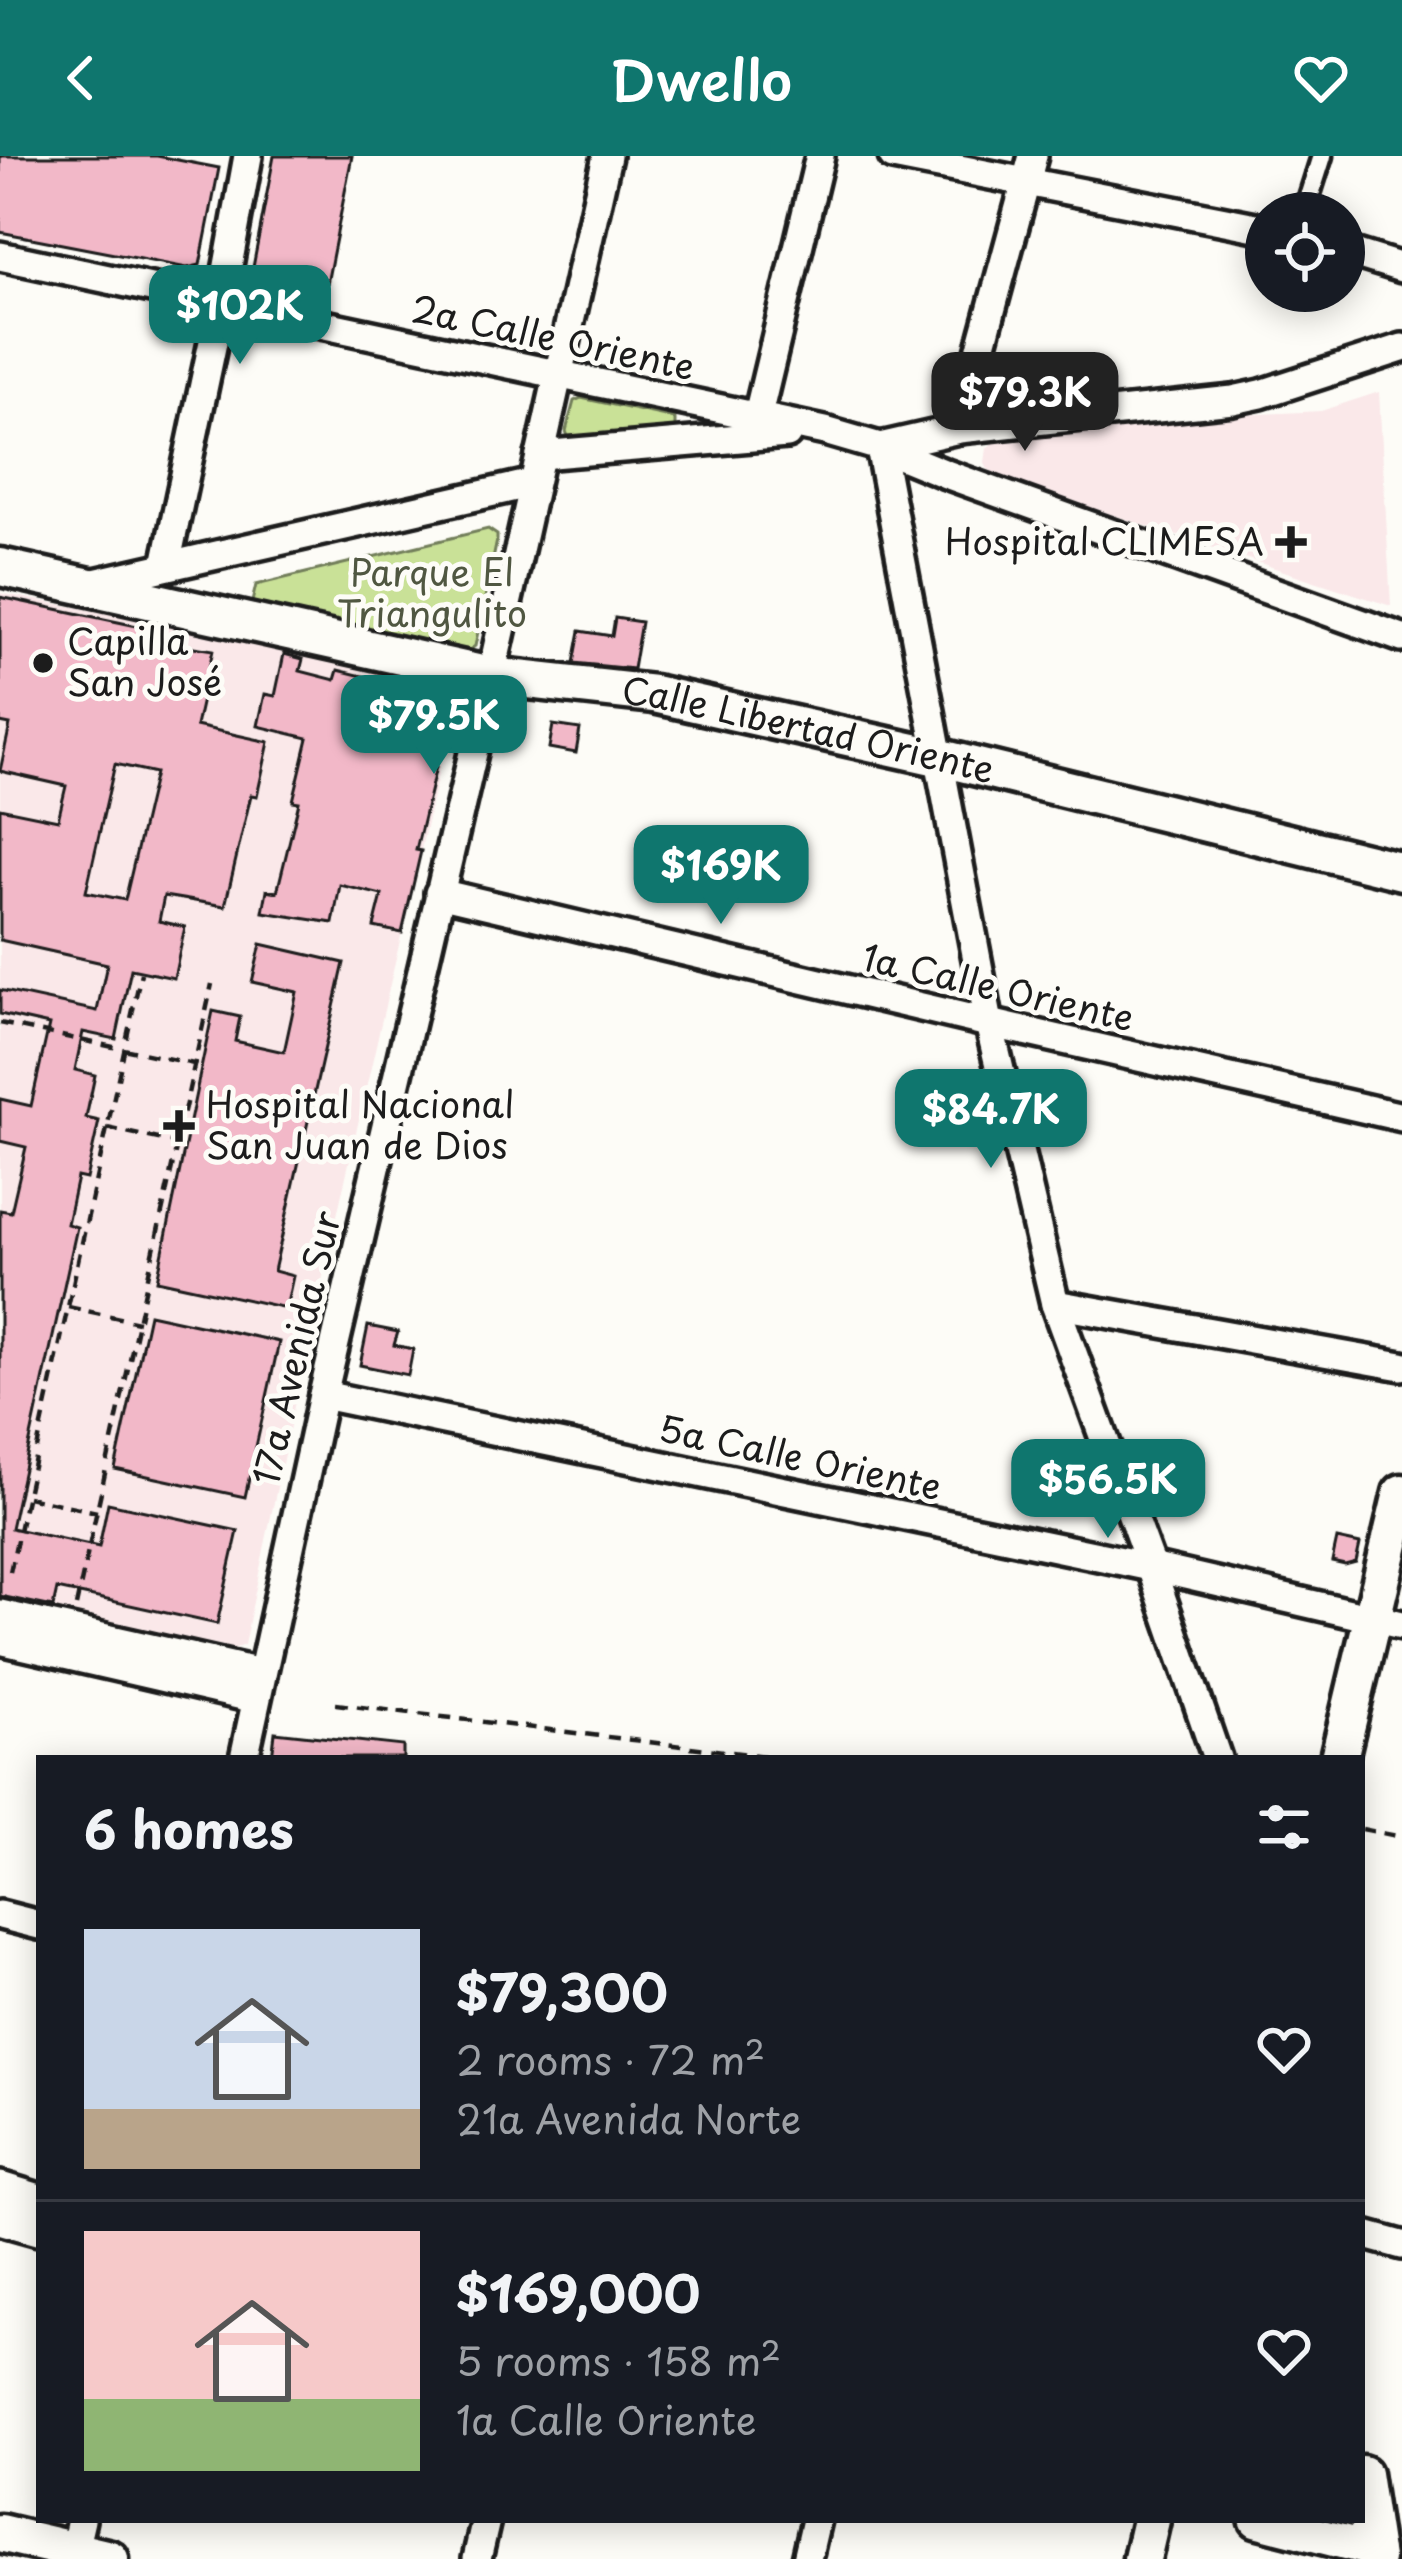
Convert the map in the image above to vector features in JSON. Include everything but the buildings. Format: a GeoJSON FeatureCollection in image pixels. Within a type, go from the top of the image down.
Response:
{"type":"FeatureCollection","features":[{"type":"Feature","properties":{"kind":"main road","name":"Calle Libertad Oriente"},"geometry":{"type":"LineString","coordinates":[[0,567],[491,676],[654,694],[937,757],[1402,871]]}},
{"type":"Feature","properties":{"kind":"main road"},"geometry":{"type":"LineString","coordinates":[[1340,1755],[1388,1621],[1402,1493]]}},
{"type":"Feature","properties":{"kind":"main road"},"geometry":{"type":"LineString","coordinates":[[1365,2485],[1384,2556]]}},
{"type":"Feature","properties":{"kind":"main road"},"geometry":{"type":"LineString","coordinates":[[1142,2559],[1150,2523]]}},
{"type":"Feature","properties":{"kind":"main road"},"geometry":{"type":"LineString","coordinates":[[0,2533],[76,2543],[110,2559]]}},
{"type":"Feature","properties":{"kind":"street","name":"17a Avenida Sur"},"geometry":{"type":"LineString","coordinates":[[245,1755],[322,1395],[607,156]]}},
{"type":"Feature","properties":{"kind":"street"},"geometry":{"type":"LineString","coordinates":[[757,419],[820,156]]}},
{"type":"Feature","properties":{"kind":"street"},"geometry":{"type":"LineString","coordinates":[[893,156],[1030,170],[1245,224]]}},
{"type":"Feature","properties":{"kind":"street"},"geometry":{"type":"LineString","coordinates":[[1311,192],[1322,156]]}},
{"type":"Feature","properties":{"kind":"street"},"geometry":{"type":"LineString","coordinates":[[166,565],[221,304],[239,158]]}},
{"type":"Feature","properties":{"kind":"street"},"geometry":{"type":"LineString","coordinates":[[959,429],[1030,170]]}},
{"type":"Feature","properties":{"kind":"street","name":"2a Calle Oriente"},"geometry":{"type":"LineString","coordinates":[[0,256],[825,431],[1402,638]]}},
{"type":"Feature","properties":{"kind":"street"},"geometry":{"type":"LineString","coordinates":[[1365,257],[1402,268]]}},
{"type":"Feature","properties":{"kind":"street"},"geometry":{"type":"LineString","coordinates":[[1216,1755],[1055,1304],[989,1023],[880,447],[959,429],[1233,400],[1402,348]]}},
{"type":"Feature","properties":{"kind":"street"},"geometry":{"type":"LineString","coordinates":[[540,455],[825,431]]}},
{"type":"Feature","properties":{"kind":"street"},"geometry":{"type":"LineString","coordinates":[[86,585],[533,483]]}},
{"type":"Feature","properties":{"kind":"street","name":"1a Calle Oriente"},"geometry":{"type":"LineString","coordinates":[[439,893],[1402,1117]]}},
{"type":"Feature","properties":{"kind":"street"},"geometry":{"type":"LineString","coordinates":[[1055,1304],[1402,1366]]}},
{"type":"Feature","properties":{"kind":"street","name":"5a Calle Oriente"},"geometry":{"type":"LineString","coordinates":[[322,1395],[1151,1567],[1388,1621]]}},
{"type":"Feature","properties":{"kind":"street"},"geometry":{"type":"LineString","coordinates":[[0,1614],[258,1686]]}},
{"type":"Feature","properties":{"kind":"street"},"geometry":{"type":"LineString","coordinates":[[0,1640],[258,1686]]}},
{"type":"Feature","properties":{"kind":"street"},"geometry":{"type":"LineString","coordinates":[[0,1915],[36,1924]]}},
{"type":"Feature","properties":{"kind":"street"},"geometry":{"type":"LineString","coordinates":[[0,2189],[36,2200]]}},
{"type":"Feature","properties":{"kind":"street"},"geometry":{"type":"LineString","coordinates":[[0,2217],[36,2227]]}},
{"type":"Feature","properties":{"kind":"street"},"geometry":{"type":"LineString","coordinates":[[1365,2235],[1402,2245]]}},
{"type":"Feature","properties":{"kind":"street"},"geometry":{"type":"LineString","coordinates":[[477,2559],[485,2523]]}},
{"type":"Feature","properties":{"kind":"street"},"geometry":{"type":"LineString","coordinates":[[807,2559],[816,2523]]}},
{"type":"Feature","properties":{"kind":"street"},"geometry":{"type":"LineString","coordinates":[[1268,2523],[1384,2556]]}},
{"type":"Feature","properties":{"kind":"path"},"geometry":{"type":"LineString","coordinates":[[10,1572],[141,973]]}},
{"type":"Feature","properties":{"kind":"path"},"geometry":{"type":"LineString","coordinates":[[74,1614],[212,984]]}},
{"type":"Feature","properties":{"kind":"path"},"geometry":{"type":"LineString","coordinates":[[0,1023],[194,1064]]}},
{"type":"Feature","properties":{"kind":"path"},"geometry":{"type":"LineString","coordinates":[[107,1128],[177,1143]]}},
{"type":"Feature","properties":{"kind":"path"},"geometry":{"type":"LineString","coordinates":[[68,1307],[138,1322]]}},
{"type":"Feature","properties":{"kind":"path"},"geometry":{"type":"LineString","coordinates":[[27,1497],[97,1512]]}},
{"type":"Feature","properties":{"kind":"path"},"geometry":{"type":"LineString","coordinates":[[336,1704],[756,1755]]}},
{"type":"Feature","properties":{"kind":"path"},"geometry":{"type":"LineString","coordinates":[[1365,1830],[1402,1837]]}},
{"type":"Feature","properties":{"kind":"shaded area","name":"Hospital CLIMESA"},"geometry":{"type":"Polygon","coordinates":[[[1379,392],[1391,606],[1000,478],[985,462],[987,448],[997,439],[1117,429],[1118,421],[1321,411],[1379,392]]]}},
{"type":"Feature","properties":{"kind":"shaded area","name":"Hospital Nacional San Juan de Dios"},"geometry":{"type":"Polygon","coordinates":[[[0,593],[460,679],[313,1320],[290,1331],[304,1359],[244,1645],[233,1649],[0,1598],[0,593]]]}},
{"type":"Feature","properties":{"kind":"green space"},"geometry":{"type":"Polygon","coordinates":[[[581,398],[670,417],[675,427],[569,439],[566,431],[574,401],[581,398]]]}},
{"type":"Feature","properties":{"kind":"green space","name":"Parque El Triangulito"},"geometry":{"type":"Polygon","coordinates":[[[488,529],[497,540],[475,646],[468,651],[256,610],[252,602],[256,585],[488,529]]]}},
{"type":"Feature","properties":{"kind":"place","name":"Hospital CLIMESA"},"geometry":{"type":"Point","coordinates":[1291,542]}},
{"type":"Feature","properties":{"kind":"place","name":"Capilla San José"},"geometry":{"type":"Point","coordinates":[43,663]}},
{"type":"Feature","properties":{"kind":"place","name":"Hospital Nacional San Juan de Dios"},"geometry":{"type":"Point","coordinates":[179,1126]}}]}
